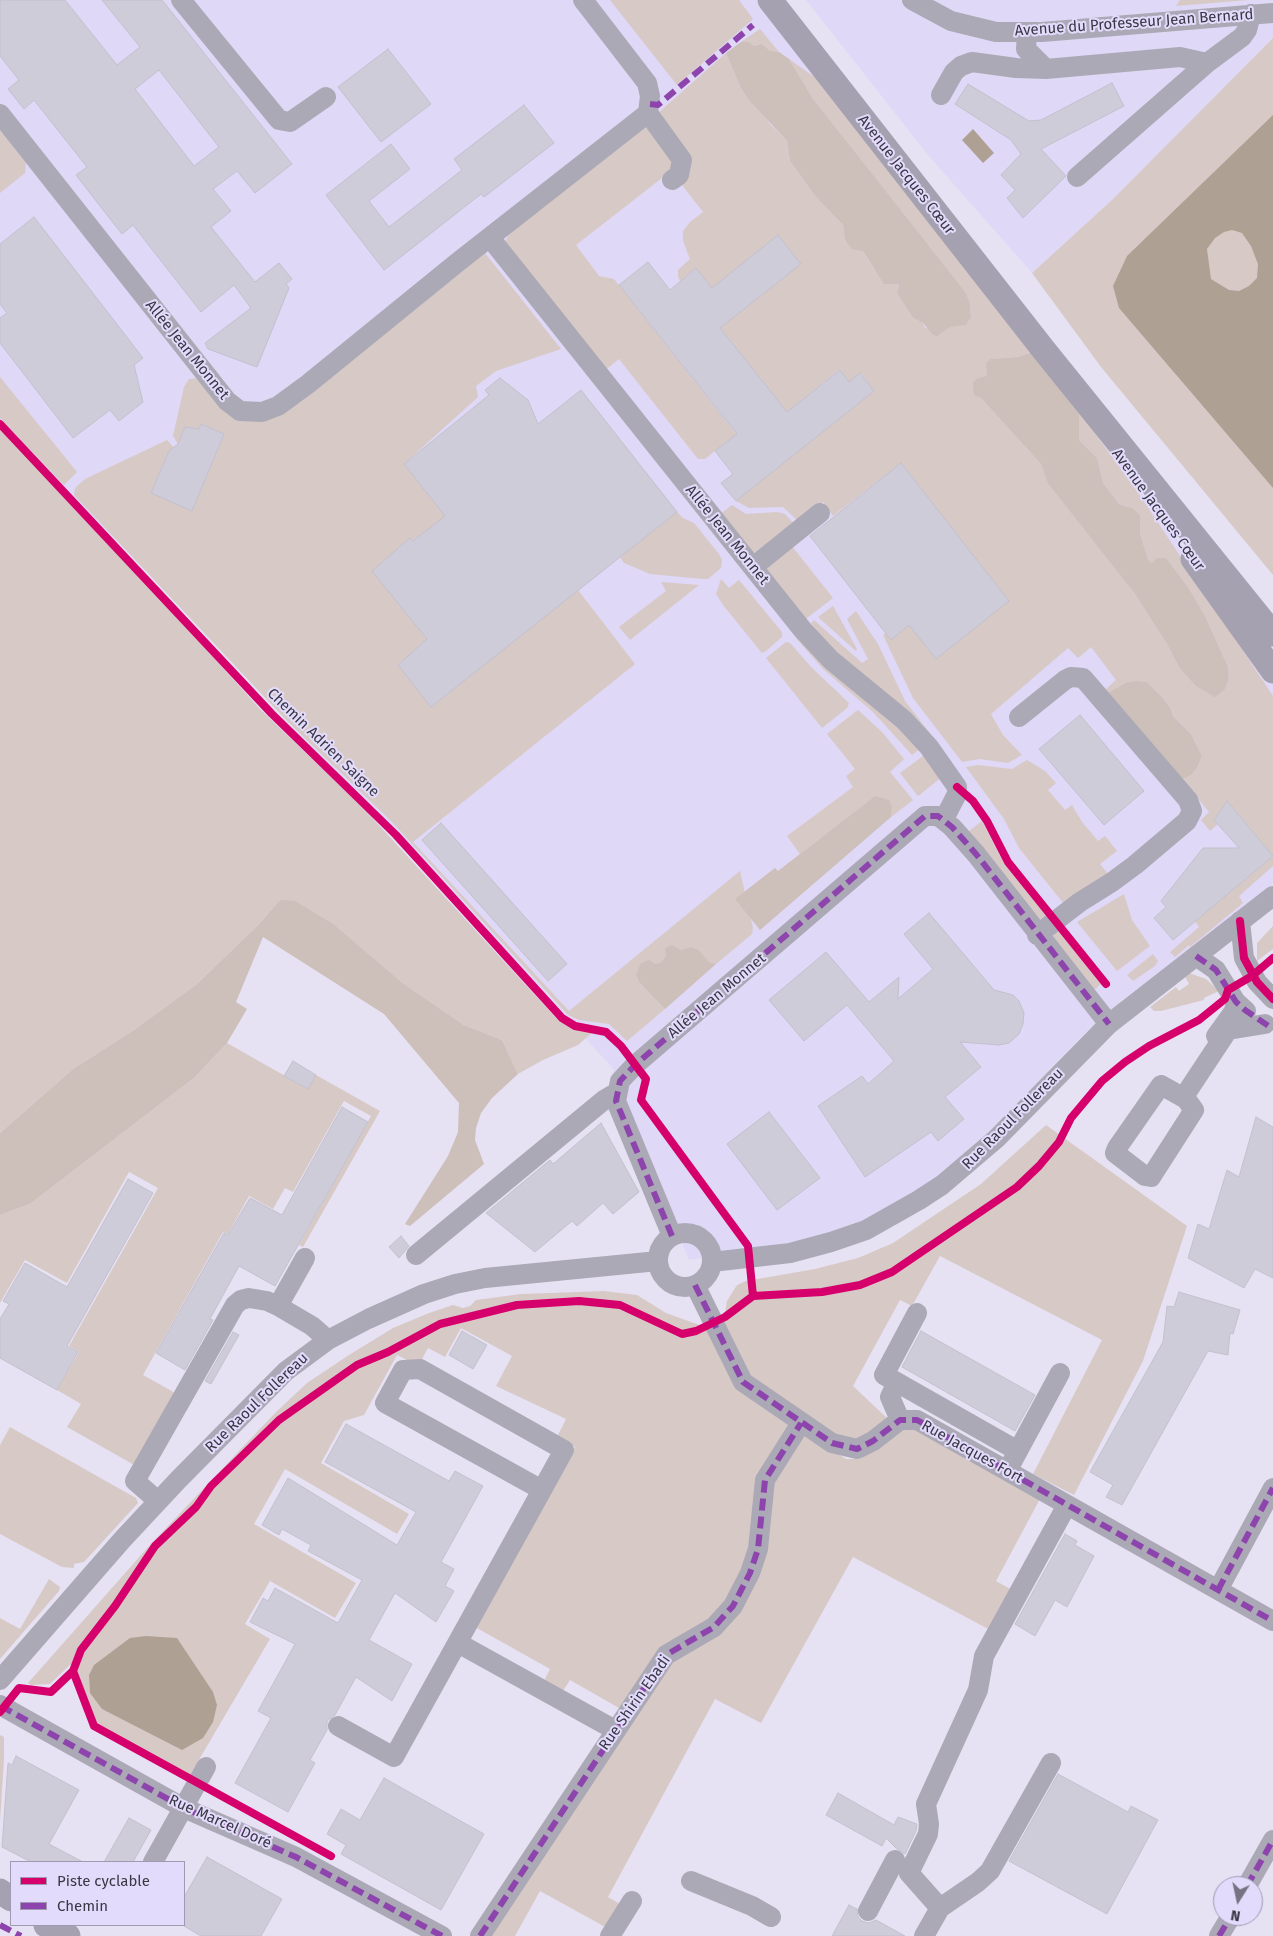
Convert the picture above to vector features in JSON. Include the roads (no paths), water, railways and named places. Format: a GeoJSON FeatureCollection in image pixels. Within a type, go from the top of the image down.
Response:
{"type":"FeatureCollection","features":[{"type":"Feature","properties":{"kind":"main road","name":"Avenue Jacques Cœur"},"geometry":{"type":"LineString","coordinates":[[770,0],[1043,349],[1273,634]]}},
{"type":"Feature","properties":{"kind":"main road","name":"Avenue Jacques Cœur"},"geometry":{"type":"LineString","coordinates":[[1043,349],[1273,671]]}},
{"type":"Feature","properties":{"kind":"street"},"geometry":{"type":"LineString","coordinates":[[181,0],[279,120],[290,122],[326,97]]}},
{"type":"Feature","properties":{"kind":"street"},"geometry":{"type":"LineString","coordinates":[[583,0],[647,83],[650,96],[648,113],[682,160],[679,175],[672,180]]}},
{"type":"Feature","properties":{"kind":"street","name":"Avenue du Professeur Jean Bernard"},"geometry":{"type":"LineString","coordinates":[[912,0],[939,15],[961,24],[996,32],[1027,32],[1273,13]]}},
{"type":"Feature","properties":{"kind":"street"},"geometry":{"type":"LineString","coordinates":[[1077,177],[1207,63],[1242,36],[1247,30],[1251,14]]}},
{"type":"Feature","properties":{"kind":"street"},"geometry":{"type":"LineString","coordinates":[[1027,32],[1026,49],[1046,69]]}},
{"type":"Feature","properties":{"kind":"street"},"geometry":{"type":"LineString","coordinates":[[941,95],[954,72],[966,63],[979,62],[1016,68],[1046,69],[1180,57],[1207,63]]}},
{"type":"Feature","properties":{"kind":"street","name":"Allée Jean Monnet"},"geometry":{"type":"LineString","coordinates":[[0,114],[227,401],[235,409],[256,413],[272,408],[308,384],[458,262],[490,239],[648,113]]}},
{"type":"Feature","properties":{"kind":"street","name":"Allée Jean Monnet"},"geometry":{"type":"LineString","coordinates":[[490,239],[802,629],[831,660],[904,720],[929,747],[957,787],[957,794],[944,819],[929,815],[916,824],[830,900],[635,1065],[623,1077],[616,1093]]}},
{"type":"Feature","properties":{"kind":"street"},"geometry":{"type":"LineString","coordinates":[[753,567],[820,513]]}},
{"type":"Feature","properties":{"kind":"street"},"geometry":{"type":"LineString","coordinates":[[1019,717],[1065,680],[1071,677],[1083,678],[1188,800],[1192,811],[1187,821],[1135,865],[1080,902],[1037,936]]}},
{"type":"Feature","properties":{"kind":"street"},"geometry":{"type":"LineString","coordinates":[[944,819],[976,854],[1037,936],[1109,1024]]}},
{"type":"Feature","properties":{"kind":"street","name":"Rue Raoul Follereau"},"geometry":{"type":"LineString","coordinates":[[712,1262],[790,1252],[866,1230],[894,1216],[942,1185],[971,1162],[1109,1024],[1273,896]]}},
{"type":"Feature","properties":{"kind":"street"},"geometry":{"type":"LineString","coordinates":[[1240,921],[1244,958],[1257,982],[1273,999]]}},
{"type":"Feature","properties":{"kind":"street"},"geometry":{"type":"LineString","coordinates":[[1196,956],[1216,970],[1236,1002],[1269,1026]]}},
{"type":"Feature","properties":{"kind":"street"},"geometry":{"type":"LineString","coordinates":[[1236,1002],[1234,1012],[1178,1090],[1179,1095],[1187,1092],[1228,1030],[1269,1026]]}},
{"type":"Feature","properties":{"kind":"street"},"geometry":{"type":"LineString","coordinates":[[616,1093],[616,1101],[672,1236]]}},
{"type":"Feature","properties":{"kind":"street"},"geometry":{"type":"LineString","coordinates":[[416,1255],[604,1100],[616,1093]]}},
{"type":"Feature","properties":{"kind":"street"},"geometry":{"type":"LineString","coordinates":[[690,1233],[702,1238],[710,1248],[712,1262],[706,1277],[695,1285],[681,1287],[672,1284],[662,1274],[658,1261],[661,1246],[672,1236],[690,1233]]}},
{"type":"Feature","properties":{"kind":"street"},"geometry":{"type":"LineString","coordinates":[[278,1306],[305,1258]]}},
{"type":"Feature","properties":{"kind":"street","name":"Rue Raoul Follereau"},"geometry":{"type":"LineString","coordinates":[[0,1680],[158,1501],[286,1371],[328,1340],[368,1319],[424,1294],[455,1284],[485,1278],[658,1261]]}},
{"type":"Feature","properties":{"kind":"street","name":"Rue Jacques Fort"},"geometry":{"type":"LineString","coordinates":[[695,1285],[743,1382],[832,1443],[857,1449],[874,1441],[900,1420],[917,1420],[1273,1621]]}},
{"type":"Feature","properties":{"kind":"street"},"geometry":{"type":"LineString","coordinates":[[158,1501],[134,1481],[236,1305],[241,1300],[249,1298],[268,1301],[312,1326],[328,1340]]}},
{"type":"Feature","properties":{"kind":"street"},"geometry":{"type":"LineString","coordinates":[[917,1313],[884,1375],[1018,1451]]}},
{"type":"Feature","properties":{"kind":"street"},"geometry":{"type":"LineString","coordinates":[[338,1726],[394,1757],[458,1642],[542,1490],[564,1450],[420,1369],[403,1370],[385,1403],[542,1490]]}},
{"type":"Feature","properties":{"kind":"street"},"geometry":{"type":"LineString","coordinates":[[1007,1471],[1060,1373]]}},
{"type":"Feature","properties":{"kind":"street"},"geometry":{"type":"LineString","coordinates":[[897,1382],[890,1398],[900,1420]]}},
{"type":"Feature","properties":{"kind":"street","name":"Rue Shirin Ebadi"},"geometry":{"type":"LineString","coordinates":[[480,1936],[666,1655],[714,1627],[733,1606],[750,1573],[758,1549],[766,1480],[801,1423]]}},
{"type":"Feature","properties":{"kind":"street"},"geometry":{"type":"LineString","coordinates":[[1218,1590],[1273,1488]]}},
{"type":"Feature","properties":{"kind":"street"},"geometry":{"type":"LineString","coordinates":[[940,1908],[909,1873],[928,1834],[930,1824],[926,1804],[976,1696],[984,1656],[1067,1505]]}},
{"type":"Feature","properties":{"kind":"street"},"geometry":{"type":"LineString","coordinates":[[458,1642],[615,1730]]}},
{"type":"Feature","properties":{"kind":"street","name":"Rue Marcel Doré"},"geometry":{"type":"LineString","coordinates":[[0,1705],[184,1808],[296,1857],[417,1930],[442,1936]]}},
{"type":"Feature","properties":{"kind":"street"},"geometry":{"type":"LineString","coordinates":[[924,1936],[940,1908],[978,1882],[990,1871],[1051,1763]]}},
{"type":"Feature","properties":{"kind":"street"},"geometry":{"type":"LineString","coordinates":[[154,1861],[206,1767]]}},
{"type":"Feature","properties":{"kind":"street"},"geometry":{"type":"LineString","coordinates":[[1253,1876],[1273,1840]]}},
{"type":"Feature","properties":{"kind":"street"},"geometry":{"type":"LineString","coordinates":[[868,1910],[895,1860]]}},
{"type":"Feature","properties":{"kind":"street"},"geometry":{"type":"LineString","coordinates":[[691,1881],[752,1906],[771,1917]]}},
{"type":"Feature","properties":{"kind":"street"},"geometry":{"type":"LineString","coordinates":[[610,1936],[632,1901]]}}]}
